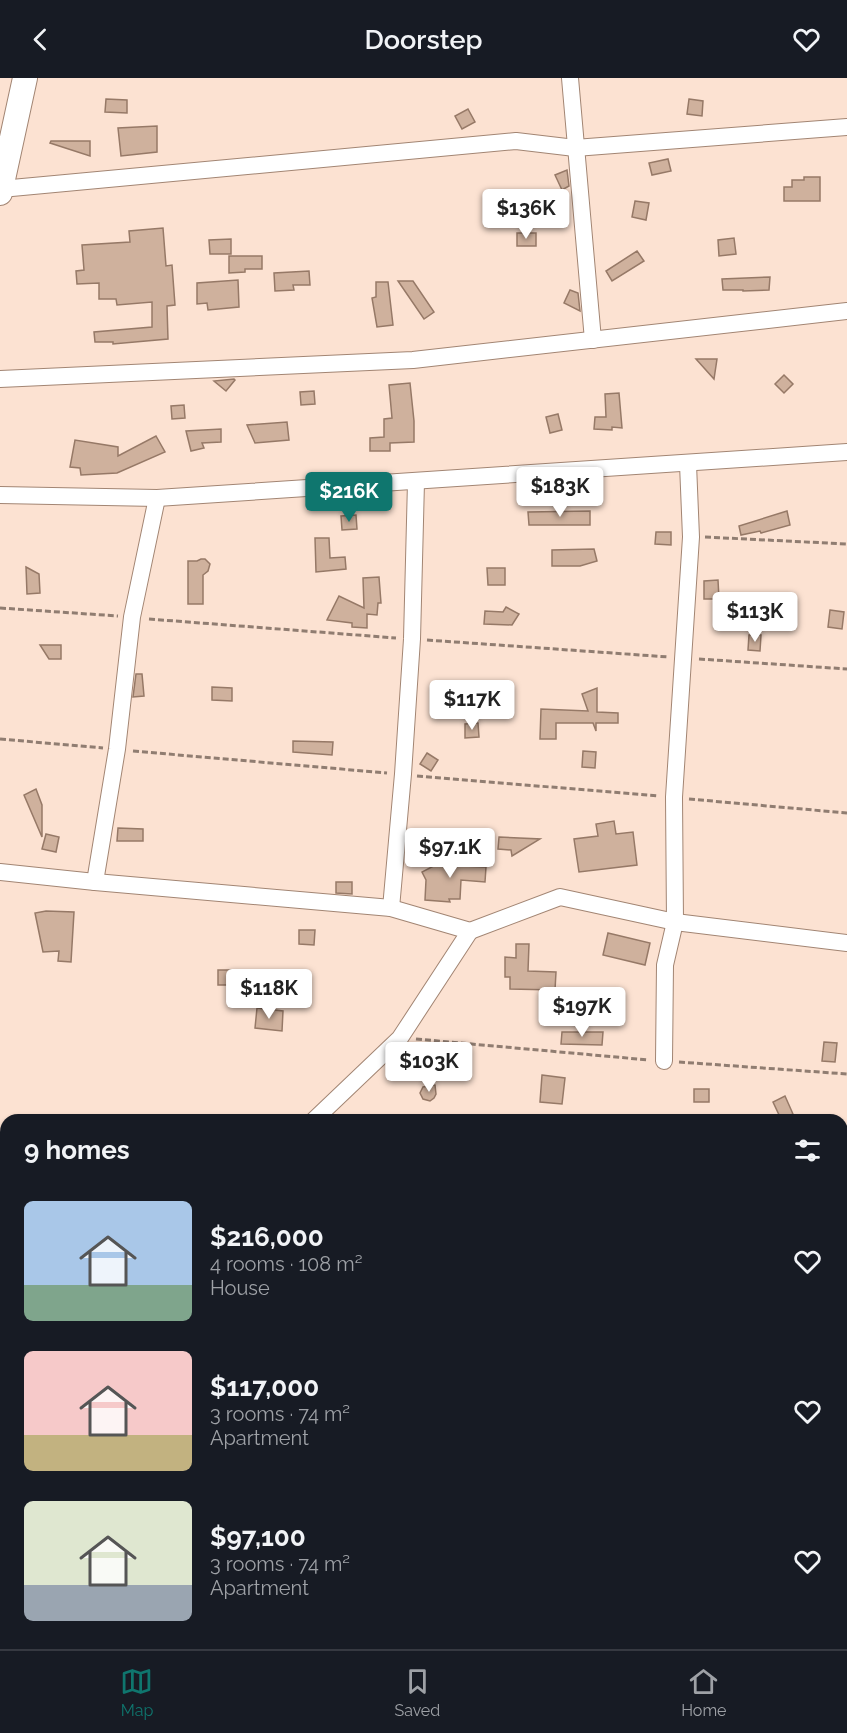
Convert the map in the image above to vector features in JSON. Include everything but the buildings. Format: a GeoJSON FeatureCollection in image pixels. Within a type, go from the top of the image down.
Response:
{"type":"FeatureCollection","features":[{"type":"Feature","properties":{"kind":"street"},"geometry":{"type":"LineString","coordinates":[[26,78],[0,191],[516,141],[575,148],[847,127]]}},
{"type":"Feature","properties":{"kind":"street"},"geometry":{"type":"LineString","coordinates":[[570,78],[593,340]]}},
{"type":"Feature","properties":{"kind":"street"},"geometry":{"type":"LineString","coordinates":[[0,379],[413,360],[847,311]]}},
{"type":"Feature","properties":{"kind":"street"},"geometry":{"type":"LineString","coordinates":[[0,495],[157,498],[847,452]]}},
{"type":"Feature","properties":{"kind":"street"},"geometry":{"type":"LineString","coordinates":[[664,1061],[664,965],[675,922],[674,797],[691,537],[688,464]]}},
{"type":"Feature","properties":{"kind":"street"},"geometry":{"type":"LineString","coordinates":[[391,908],[412,639],[416,482]]}},
{"type":"Feature","properties":{"kind":"street"},"geometry":{"type":"LineString","coordinates":[[95,882],[117,749],[132,617],[157,498]]}},
{"type":"Feature","properties":{"kind":"street"},"geometry":{"type":"LineString","coordinates":[[0,872],[391,908],[470,931]]}},
{"type":"Feature","properties":{"kind":"street"},"geometry":{"type":"LineString","coordinates":[[320,1114],[400,1038],[470,931],[560,897],[675,922],[847,943]]}},
{"type":"Feature","properties":{"kind":"path"},"geometry":{"type":"LineString","coordinates":[[691,537],[847,544]]}},
{"type":"Feature","properties":{"kind":"path"},"geometry":{"type":"LineString","coordinates":[[0,739],[847,813]]}},
{"type":"Feature","properties":{"kind":"path"},"geometry":{"type":"LineString","coordinates":[[400,1038],[847,1074]]}}]}
